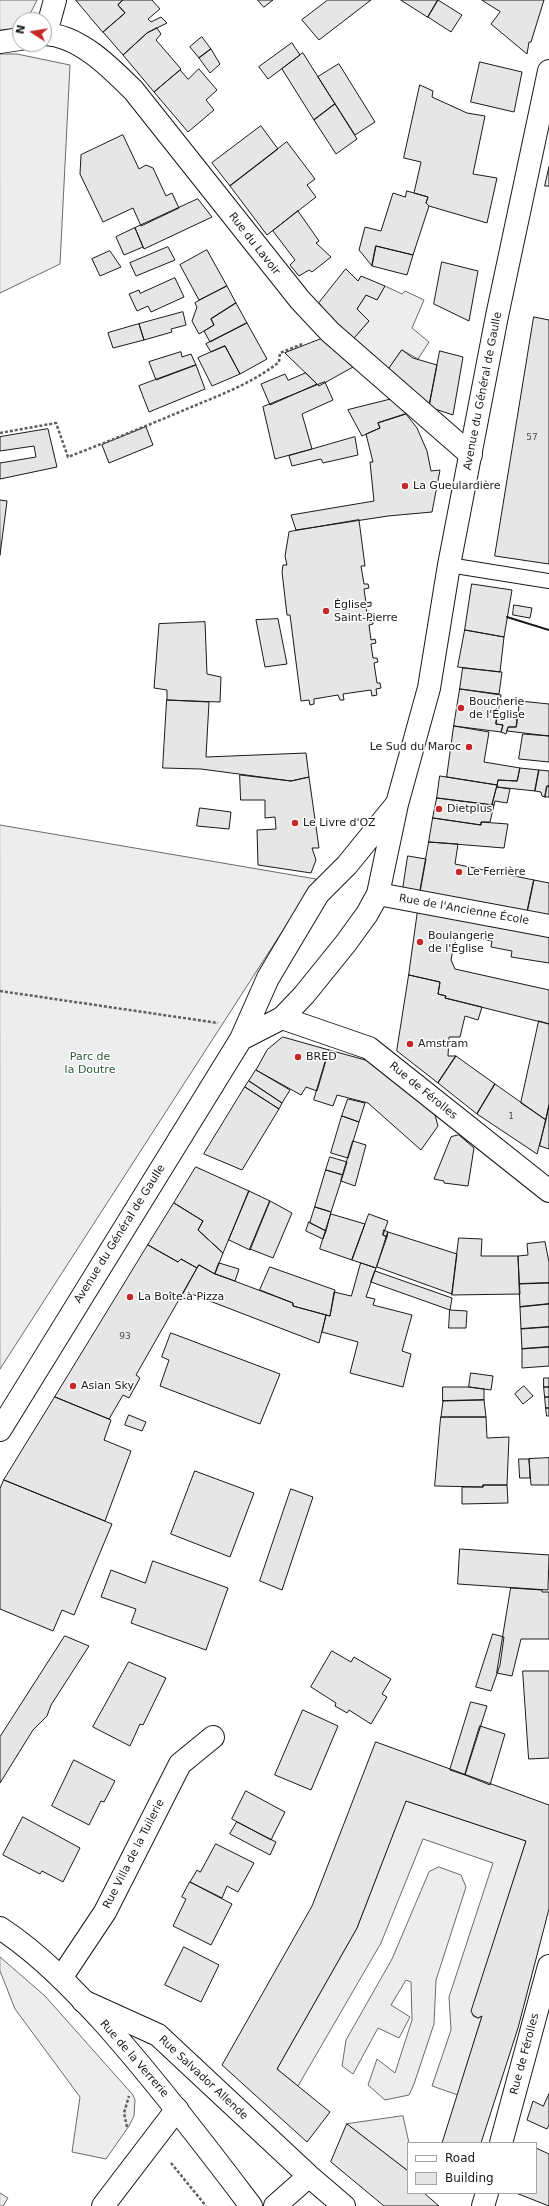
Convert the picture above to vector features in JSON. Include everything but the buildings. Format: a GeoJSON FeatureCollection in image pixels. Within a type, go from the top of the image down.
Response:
{"type":"FeatureCollection","features":[{"type":"Feature","properties":{"kind":"main road"},"geometry":{"type":"LineString","coordinates":[[51,12],[54,0]]}},
{"type":"Feature","properties":{"kind":"main road","name":"Rue du Lavoir"},"geometry":{"type":"LineString","coordinates":[[52,36],[67,40],[90,52],[111,69],[134,91],[266,260],[330,332],[471,455]]}},
{"type":"Feature","properties":{"kind":"main road"},"geometry":{"type":"LineString","coordinates":[[0,42],[12,41]]}},
{"type":"Feature","properties":{"kind":"main road","name":"Avenue du Général de Gaulle"},"geometry":{"type":"LineString","coordinates":[[242,1038],[282,1018],[304,995],[346,943],[367,914],[378,894],[396,804],[429,688],[450,565],[497,316],[549,72]]}},
{"type":"Feature","properties":{"kind":"main road","name":"Avenue du Général de Gaulle"},"geometry":{"type":"LineString","coordinates":[[0,1430],[242,1038],[268,978],[318,894],[347,865],[396,804]]}},
{"type":"Feature","properties":{"kind":"main road","name":"Rue de l'Ancienne École"},"geometry":{"type":"LineString","coordinates":[[378,894],[549,926]]}},
{"type":"Feature","properties":{"kind":"main road","name":"Rue de Férolles"},"geometry":{"type":"LineString","coordinates":[[282,1018],[369,1048],[549,1191]]}},
{"type":"Feature","properties":{"kind":"main road","name":"Rue Villa de la Tuilerie"},"geometry":{"type":"LineString","coordinates":[[62,1978],[106,1912],[180,1764],[213,1737]]}},
{"type":"Feature","properties":{"kind":"main road","name":"Rue de la Verrerie"},"geometry":{"type":"LineString","coordinates":[[0,1928],[25,1945],[62,1978],[83,2000],[138,2061],[177,2109],[251,2206]]}},
{"type":"Feature","properties":{"kind":"main road","name":"Rue de Férolles"},"geometry":{"type":"LineString","coordinates":[[500,2142],[549,1966]]}},
{"type":"Feature","properties":{"kind":"main road","name":"Rue Salvador Allende"},"geometry":{"type":"LineString","coordinates":[[83,2000],[158,2035],[309,2176],[344,2206]]}},
{"type":"Feature","properties":{"kind":"main road"},"geometry":{"type":"LineString","coordinates":[[103,2206],[177,2109]]}},
{"type":"Feature","properties":{"kind":"main road"},"geometry":{"type":"LineString","coordinates":[[275,2206],[309,2176]]}},
{"type":"Feature","properties":{"kind":"main road"},"geometry":{"type":"LineString","coordinates":[[483,2206],[487,2194]]}},
{"type":"Feature","properties":{"kind":"lane"},"geometry":{"type":"LineString","coordinates":[[450,565],[549,581]]}},
{"type":"Feature","properties":{"kind":"path"},"geometry":{"type":"LineString","coordinates":[[0,433],[56,423],[68,457],[123,436],[229,391],[266,372],[279,362],[280,353],[330,332]]}},
{"type":"Feature","properties":{"kind":"path"},"geometry":{"type":"LineString","coordinates":[[0,991],[220,1024]]}},
{"type":"Feature","properties":{"kind":"path"},"geometry":{"type":"LineString","coordinates":[[169,2161],[206,2206]]}},
{"type":"Feature","properties":{"kind":"shaded area"},"geometry":{"type":"Polygon","coordinates":[[[0,0],[37,0],[31,12],[12,12],[12,36],[0,42],[0,0]]]}},
{"type":"Feature","properties":{"kind":"shaded area"},"geometry":{"type":"Polygon","coordinates":[[[0,54],[17,54],[70,65],[60,264],[0,293],[0,54]]]}},
{"type":"Feature","properties":{"kind":"shaded area"},"geometry":{"type":"Polygon","coordinates":[[[385,286],[402,294],[405,291],[424,300],[412,328],[429,342],[418,359],[402,350],[388,370],[354,338],[369,321],[357,309],[366,295],[377,299],[385,286]]]}},
{"type":"Feature","properties":{"kind":"shaded area"},"geometry":{"type":"Polygon","coordinates":[[[0,825],[316,879],[0,1369],[0,825]]]}},
{"type":"Feature","properties":{"kind":"shaded area"},"geometry":{"type":"Polygon","coordinates":[[[406,1801],[526,1841],[472,2011],[473,2016],[478,2018],[482,2016],[458,2095],[432,2086],[451,2030],[449,1997],[493,1863],[423,1839],[381,1943],[298,2086],[277,2069],[357,1928],[406,1801]]]}},
{"type":"Feature","properties":{"kind":"shaded area"},"geometry":{"type":"Polygon","coordinates":[[[439,1867],[461,1875],[466,1887],[436,1980],[434,2024],[414,2084],[409,2095],[385,2100],[368,2085],[377,2059],[395,2073],[412,2020],[411,1982],[406,1980],[391,2005],[410,2017],[399,2038],[378,2028],[353,2074],[342,2066],[346,2040],[392,1959],[429,1872],[439,1867]]]}},
{"type":"Feature","properties":{"kind":"shaded area"},"geometry":{"type":"Polygon","coordinates":[[[0,1957],[45,1996],[133,2095],[135,2100],[134,2116],[129,2126],[106,2159],[72,2152],[80,2097],[15,2009],[0,1971],[0,1957]]]}},
{"type":"Feature","properties":{"kind":"shaded area"},"geometry":{"type":"Polygon","coordinates":[[[403,2116],[409,2142],[407,2142],[407,2170],[347,2124],[403,2116]]]}},
{"type":"Feature","properties":{"kind":"shaded area"},"geometry":{"type":"Polygon","coordinates":[[[0,2193],[8,2198],[3,2206],[0,2206],[0,2193]]]}},
{"type":"Feature","properties":{"kind":"wall"},"geometry":{"type":"LineString","coordinates":[[507,617],[549,630]]}},
{"type":"Feature","properties":{"kind":"place","name":"La Gueulardière"},"geometry":{"type":"Point","coordinates":[405,486]}},
{"type":"Feature","properties":{"kind":"place","name":"Église Saint-Pierre"},"geometry":{"type":"Point","coordinates":[326,611]}},
{"type":"Feature","properties":{"kind":"place","name":"Boucherie de l'Église"},"geometry":{"type":"Point","coordinates":[461,708]}},
{"type":"Feature","properties":{"kind":"place","name":"Le Sud du Maroc"},"geometry":{"type":"Point","coordinates":[469,747]}},
{"type":"Feature","properties":{"kind":"place","name":"Dietplus"},"geometry":{"type":"Point","coordinates":[439,809]}},
{"type":"Feature","properties":{"kind":"place","name":"Le Livre d'OZ"},"geometry":{"type":"Point","coordinates":[295,823]}},
{"type":"Feature","properties":{"kind":"place","name":"Le Ferrière"},"geometry":{"type":"Point","coordinates":[459,872]}},
{"type":"Feature","properties":{"kind":"place","name":"Boulangerie de l'Église"},"geometry":{"type":"Point","coordinates":[420,942]}},
{"type":"Feature","properties":{"kind":"place","name":"Amstram"},"geometry":{"type":"Point","coordinates":[410,1044]}},
{"type":"Feature","properties":{"kind":"place","name":"BRED"},"geometry":{"type":"Point","coordinates":[298,1057]}},
{"type":"Feature","properties":{"kind":"place","name":"La Boîte à Pizza"},"geometry":{"type":"Point","coordinates":[130,1297]}},
{"type":"Feature","properties":{"kind":"place","name":"Asian Sky"},"geometry":{"type":"Point","coordinates":[73,1386]}},
{"type":"Feature","properties":{"kind":"park label","name":"Parc de la Doutre"},"geometry":{"type":"Point","coordinates":[90,1063]}}]}
